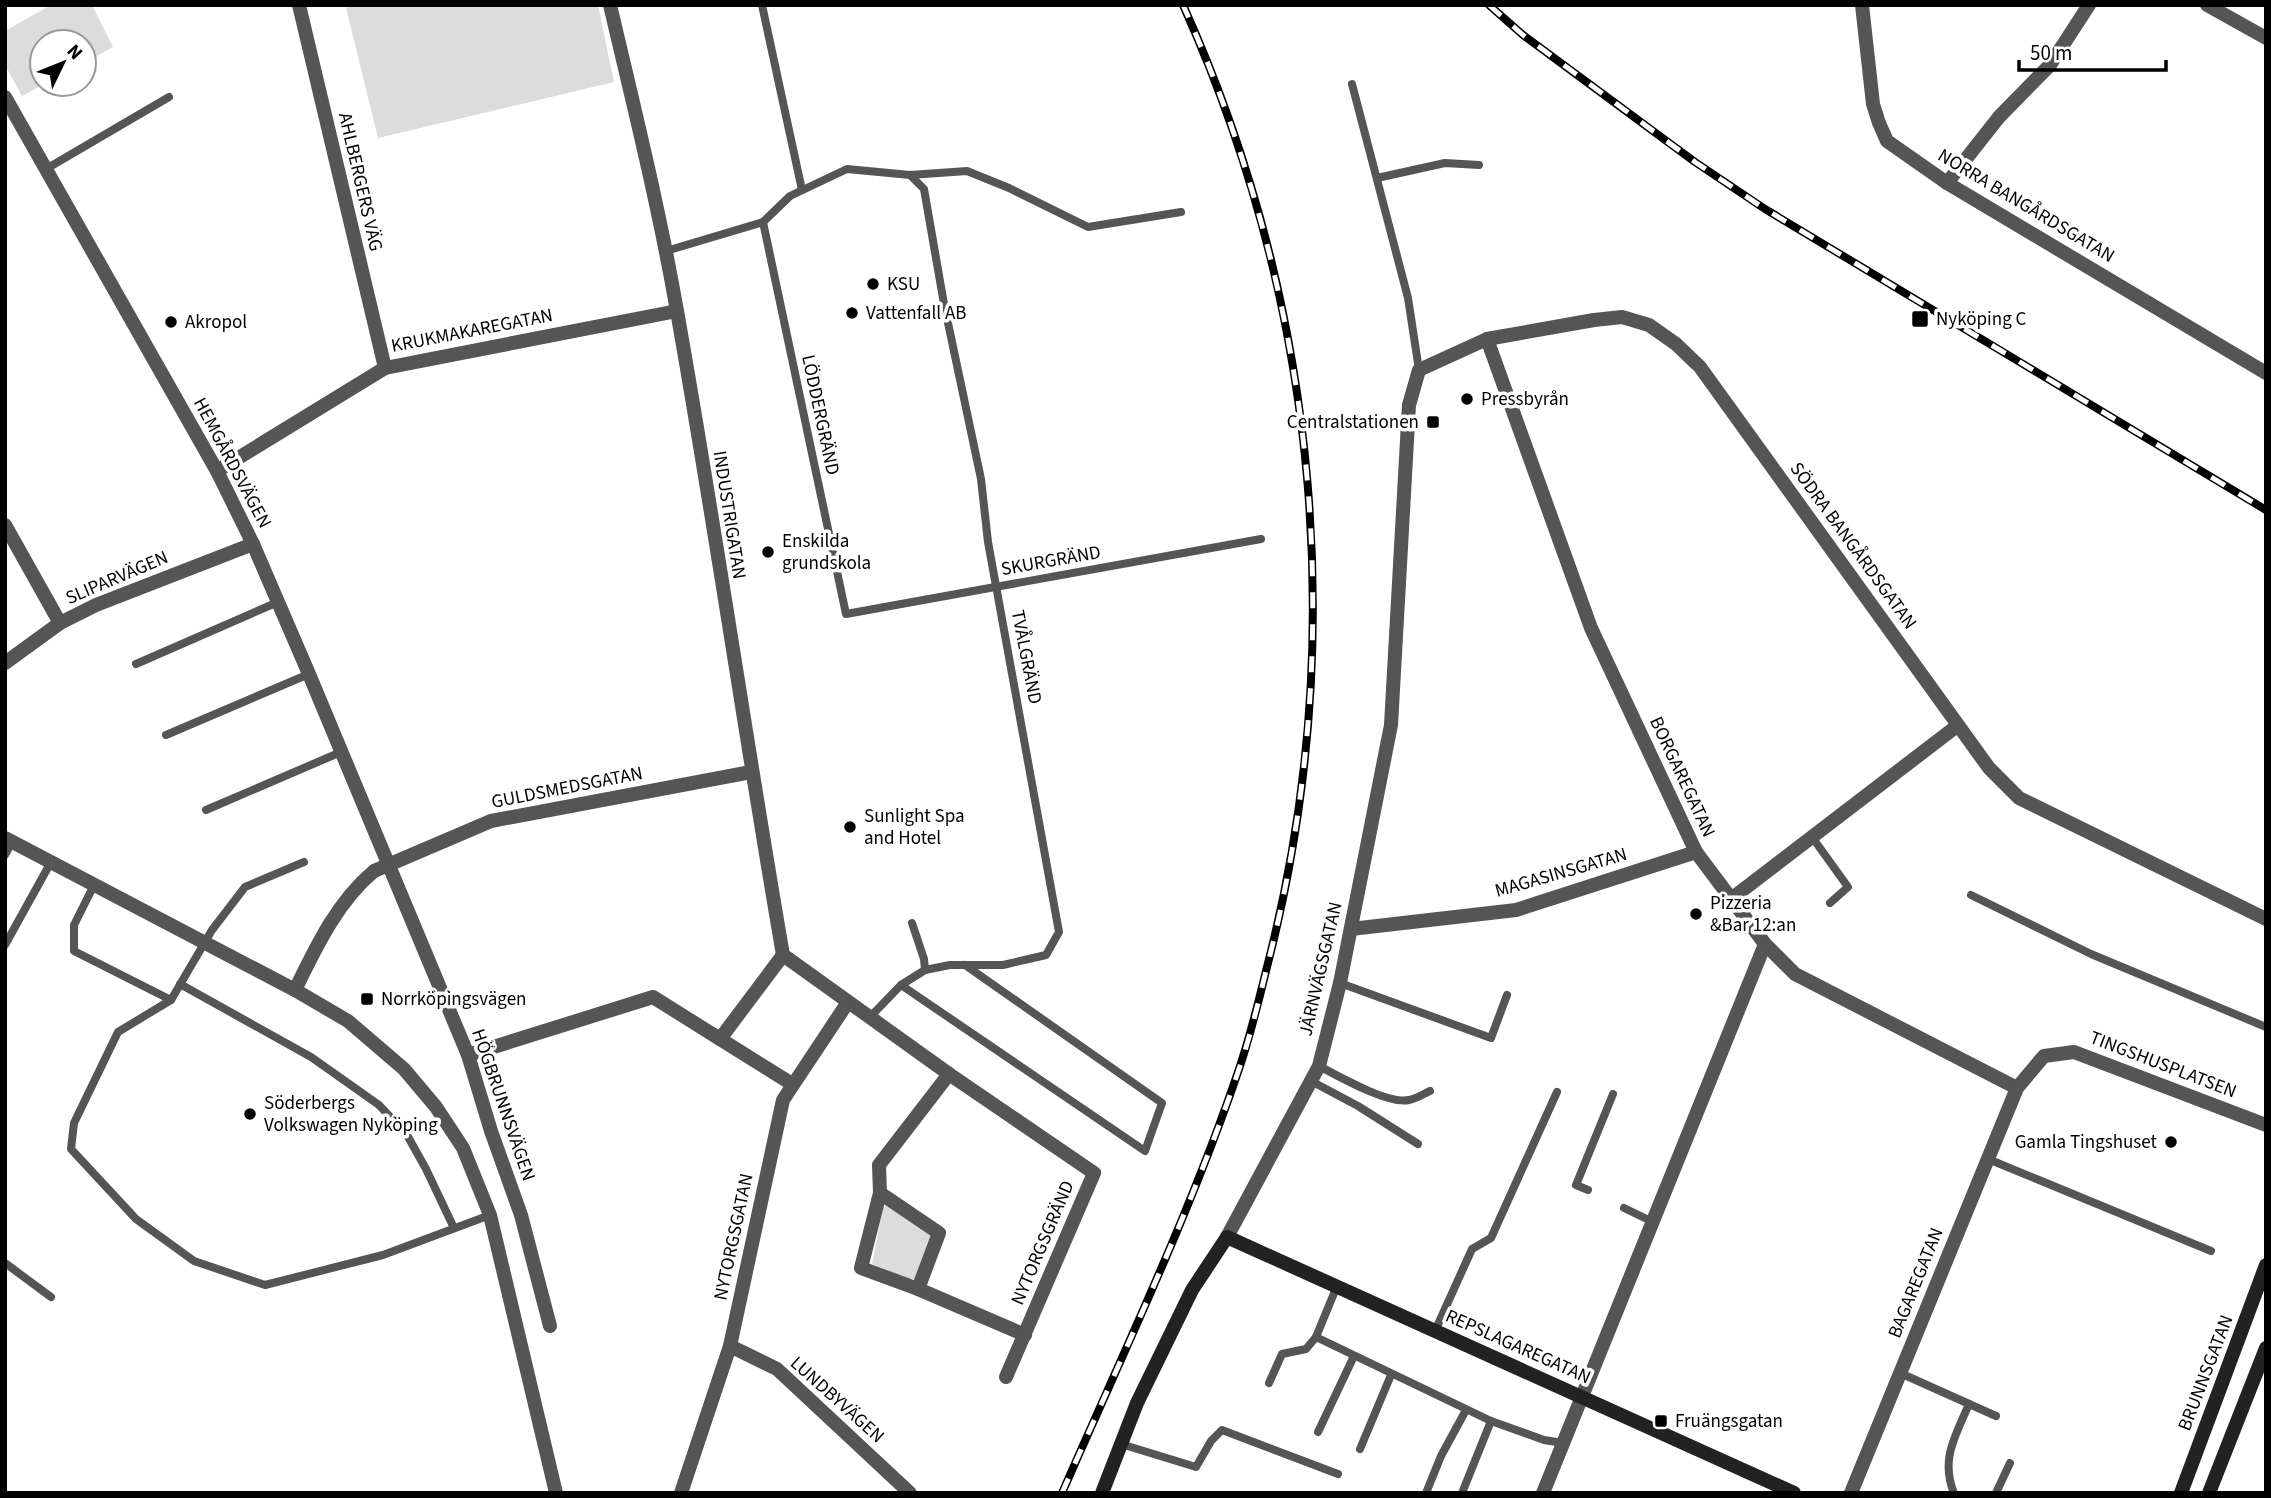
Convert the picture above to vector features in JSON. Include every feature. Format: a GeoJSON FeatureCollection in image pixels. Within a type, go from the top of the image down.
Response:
{"type":"FeatureCollection","features":[{"type":"Feature","properties":{"kind":"main road","name":"REPSLAGAREGATAN"},"geometry":{"type":"LineString","coordinates":[[1227,1237],[1794,1493]]}},
{"type":"Feature","properties":{"kind":"main road","name":"JÄRNVÄGSGATAN"},"geometry":{"type":"LineString","coordinates":[[1102,1493],[1137,1403],[1192,1290],[1227,1237]]}},
{"type":"Feature","properties":{"kind":"main road","name":"BRUNNSGATAN"},"geometry":{"type":"LineString","coordinates":[[2181,1493],[2266,1265]]}},
{"type":"Feature","properties":{"kind":"main road"},"geometry":{"type":"LineString","coordinates":[[2209,1493],[2266,1348]]}},
{"type":"Feature","properties":{"kind":"street","name":"AHLBERGERS VÄG"},"geometry":{"type":"LineString","coordinates":[[299,5],[386,368]]}},
{"type":"Feature","properties":{"kind":"street","name":"INDUSTRIGATAN"},"geometry":{"type":"LineString","coordinates":[[610,5],[653,185],[677,311],[783,955]]}},
{"type":"Feature","properties":{"kind":"street","name":"NORRA BANGÅRDSGATAN"},"geometry":{"type":"LineString","coordinates":[[1862,5],[1874,104],[1887,141],[1947,183],[2266,373]]}},
{"type":"Feature","properties":{"kind":"street"},"geometry":{"type":"LineString","coordinates":[[1947,183],[1999,117],[2050,65],[2089,5]]}},
{"type":"Feature","properties":{"kind":"street"},"geometry":{"type":"LineString","coordinates":[[2207,5],[2266,38]]}},
{"type":"Feature","properties":{"kind":"street","name":"HEMGÅRDSVÄGEN"},"geometry":{"type":"LineString","coordinates":[[5,97],[217,471],[253,544],[388,864]]}},
{"type":"Feature","properties":{"kind":"street","name":"KRUKMAKAREGATAN"},"geometry":{"type":"LineString","coordinates":[[217,471],[386,368],[677,311]]}},
{"type":"Feature","properties":{"kind":"street","name":"SÖDRA BANGÅRDSGATAN"},"geometry":{"type":"LineString","coordinates":[[1419,370],[1487,339],[1622,317],[1649,325],[1676,344],[1700,367],[1957,726],[1989,768],[2019,798],[2266,919]]}},
{"type":"Feature","properties":{"kind":"street","name":"BORGAREGATAN"},"geometry":{"type":"LineString","coordinates":[[1487,339],[1591,628],[1696,852],[1765,944],[1795,974],[2017,1088]]}},
{"type":"Feature","properties":{"kind":"street","name":"JÄRNVÄGSGATAN"},"geometry":{"type":"LineString","coordinates":[[1227,1237],[1319,1066],[1340,983],[1391,725],[1409,405],[1419,370]]}},
{"type":"Feature","properties":{"kind":"street"},"geometry":{"type":"LineString","coordinates":[[5,525],[60,623]]}},
{"type":"Feature","properties":{"kind":"street","name":"SLIPARVÄGEN"},"geometry":{"type":"LineString","coordinates":[[5,663],[60,623],[96,605],[253,544]]}},
{"type":"Feature","properties":{"kind":"street"},"geometry":{"type":"LineString","coordinates":[[1731,899],[1957,726]]}},
{"type":"Feature","properties":{"kind":"street","name":"GULDSMEDSGATAN"},"geometry":{"type":"LineString","coordinates":[[295,990],[336,915],[362,881],[388,864],[491,821],[751,772]]}},
{"type":"Feature","properties":{"kind":"street"},"geometry":{"type":"LineString","coordinates":[[8,845],[51,862],[295,990],[348,1021],[404,1069],[436,1107],[463,1148],[490,1215],[556,1493]]}},
{"type":"Feature","properties":{"kind":"street","name":"MAGASINSGATAN"},"geometry":{"type":"LineString","coordinates":[[1351,929],[1516,910],[1696,852]]}},
{"type":"Feature","properties":{"kind":"street","name":"HÖGBRUNNSVÄGEN"},"geometry":{"type":"LineString","coordinates":[[388,864],[468,1055],[521,1215],[550,1326]]}},
{"type":"Feature","properties":{"kind":"street"},"geometry":{"type":"LineString","coordinates":[[1543,1493],[1765,944]]}},
{"type":"Feature","properties":{"kind":"street"},"geometry":{"type":"LineString","coordinates":[[720,1040],[783,955],[848,1002]]}},
{"type":"Feature","properties":{"kind":"street"},"geometry":{"type":"LineString","coordinates":[[468,1055],[653,997],[792,1084]]}},
{"type":"Feature","properties":{"kind":"street","name":"NYTORGSGRÄND"},"geometry":{"type":"LineString","coordinates":[[848,1002],[1094,1173],[1006,1377]]}},
{"type":"Feature","properties":{"kind":"street","name":"NYTORGSGATAN"},"geometry":{"type":"LineString","coordinates":[[681,1493],[730,1346],[783,1100],[848,1002]]}},
{"type":"Feature","properties":{"kind":"street","name":"TINGSHUSPLATSEN"},"geometry":{"type":"LineString","coordinates":[[2017,1088],[2044,1056],[2074,1052],[2266,1125]]}},
{"type":"Feature","properties":{"kind":"street","name":"NYTORGSGRÄND"},"geometry":{"type":"LineString","coordinates":[[949,1074],[879,1165],[880,1193],[861,1268],[918,1289],[1025,1335]]}},
{"type":"Feature","properties":{"kind":"street","name":"BAGAREGATAN"},"geometry":{"type":"LineString","coordinates":[[1852,1493],[2017,1088]]}},
{"type":"Feature","properties":{"kind":"street"},"geometry":{"type":"LineString","coordinates":[[880,1193],[939,1233],[918,1289]]}},
{"type":"Feature","properties":{"kind":"street","name":"LUNDBYVÄGEN"},"geometry":{"type":"LineString","coordinates":[[730,1346],[777,1369],[910,1493]]}},
{"type":"Feature","properties":{"kind":"lane"},"geometry":{"type":"LineString","coordinates":[[762,5],[802,190]]}},
{"type":"Feature","properties":{"kind":"lane"},"geometry":{"type":"LineString","coordinates":[[1352,84],[1408,298],[1419,370]]}},
{"type":"Feature","properties":{"kind":"lane"},"geometry":{"type":"LineString","coordinates":[[46,169],[169,97]]}},
{"type":"Feature","properties":{"kind":"lane"},"geometry":{"type":"LineString","coordinates":[[1377,178],[1445,163],[1479,165]]}},
{"type":"Feature","properties":{"kind":"lane"},"geometry":{"type":"LineString","coordinates":[[666,251],[762,222],[790,196],[847,169],[910,175],[967,171],[1009,188],[1088,227],[1181,212]]}},
{"type":"Feature","properties":{"kind":"lane","name":"TVÅLGRÄND"},"geometry":{"type":"LineString","coordinates":[[870,1017],[901,985],[925,970],[950,965],[1003,965],[1045,955],[1059,932],[988,541],[981,480],[944,304],[924,189],[910,175]]}},
{"type":"Feature","properties":{"kind":"lane","name":"LÖDDERGRÄND"},"geometry":{"type":"LineString","coordinates":[[762,222],[846,614]]}},
{"type":"Feature","properties":{"kind":"lane","name":"SKURGRÄND"},"geometry":{"type":"LineString","coordinates":[[846,614],[1261,539]]}},
{"type":"Feature","properties":{"kind":"lane"},"geometry":{"type":"LineString","coordinates":[[136,664],[278,602]]}},
{"type":"Feature","properties":{"kind":"lane"},"geometry":{"type":"LineString","coordinates":[[166,735],[309,674]]}},
{"type":"Feature","properties":{"kind":"lane"},"geometry":{"type":"LineString","coordinates":[[206,810],[341,752]]}},
{"type":"Feature","properties":{"kind":"lane"},"geometry":{"type":"LineString","coordinates":[[1812,837],[1848,887],[1830,903]]}},
{"type":"Feature","properties":{"kind":"lane"},"geometry":{"type":"LineString","coordinates":[[5,945],[51,862]]}},
{"type":"Feature","properties":{"kind":"lane"},"geometry":{"type":"LineString","coordinates":[[303,862],[245,887],[212,930],[171,1000],[118,1032],[75,1123],[71,1149],[136,1219],[194,1261],[265,1285],[383,1255],[490,1215]]}},
{"type":"Feature","properties":{"kind":"lane"},"geometry":{"type":"LineString","coordinates":[[94,885],[74,925],[74,951],[171,1000]]}},
{"type":"Feature","properties":{"kind":"lane"},"geometry":{"type":"LineString","coordinates":[[1971,895],[2091,954],[2266,1027]]}},
{"type":"Feature","properties":{"kind":"lane"},"geometry":{"type":"LineString","coordinates":[[912,923],[925,960],[925,970]]}},
{"type":"Feature","properties":{"kind":"lane"},"geometry":{"type":"LineString","coordinates":[[901,985],[1145,1151],[1162,1102],[965,965]]}},
{"type":"Feature","properties":{"kind":"lane"},"geometry":{"type":"LineString","coordinates":[[1340,983],[1491,1038],[1507,995]]}},
{"type":"Feature","properties":{"kind":"lane"},"geometry":{"type":"LineString","coordinates":[[180,984],[312,1057],[379,1105],[407,1135],[454,1228]]}},
{"type":"Feature","properties":{"kind":"lane"},"geometry":{"type":"LineString","coordinates":[[1319,1066],[1394,1100],[1408,1101],[1430,1091]]}},
{"type":"Feature","properties":{"kind":"lane"},"geometry":{"type":"LineString","coordinates":[[1311,1080],[1358,1105],[1418,1144]]}},
{"type":"Feature","properties":{"kind":"lane"},"geometry":{"type":"LineString","coordinates":[[1435,1331],[1472,1249],[1491,1238],[1557,1092]]}},
{"type":"Feature","properties":{"kind":"lane"},"geometry":{"type":"LineString","coordinates":[[1588,1190],[1576,1185],[1613,1094]]}},
{"type":"Feature","properties":{"kind":"lane"},"geometry":{"type":"LineString","coordinates":[[1988,1159],[2211,1251]]}},
{"type":"Feature","properties":{"kind":"lane"},"geometry":{"type":"LineString","coordinates":[[1624,1208],[1653,1222]]}},
{"type":"Feature","properties":{"kind":"lane"},"geometry":{"type":"LineString","coordinates":[[5,1263],[51,1297]]}},
{"type":"Feature","properties":{"kind":"lane"},"geometry":{"type":"LineString","coordinates":[[1269,1383],[1283,1354],[1306,1349],[1316,1337],[1337,1286]]}},
{"type":"Feature","properties":{"kind":"lane"},"geometry":{"type":"LineString","coordinates":[[1316,1337],[1490,1421],[1544,1440],[1563,1443]]}},
{"type":"Feature","properties":{"kind":"lane"},"geometry":{"type":"LineString","coordinates":[[1318,1432],[1354,1356]]}},
{"type":"Feature","properties":{"kind":"lane"},"geometry":{"type":"LineString","coordinates":[[1900,1373],[1996,1416]]}},
{"type":"Feature","properties":{"kind":"lane"},"geometry":{"type":"LineString","coordinates":[[1360,1449],[1391,1375]]}},
{"type":"Feature","properties":{"kind":"lane"},"geometry":{"type":"LineString","coordinates":[[1954,1493],[1948,1478],[1948,1457],[1969,1404]]}},
{"type":"Feature","properties":{"kind":"lane"},"geometry":{"type":"LineString","coordinates":[[1426,1493],[1440,1457],[1466,1410]]}},
{"type":"Feature","properties":{"kind":"lane"},"geometry":{"type":"LineString","coordinates":[[1462,1493],[1490,1421]]}},
{"type":"Feature","properties":{"kind":"lane"},"geometry":{"type":"LineString","coordinates":[[1121,1444],[1196,1467],[1211,1441],[1222,1430],[1338,1474]]}},
{"type":"Feature","properties":{"kind":"lane"},"geometry":{"type":"LineString","coordinates":[[1996,1493],[2010,1463]]}},
{"type":"Feature","properties":{"kind":"shaded area"},"geometry":{"type":"Polygon","coordinates":[[[51,5],[92,5],[113,47],[98,55],[98,28],[28,28],[28,93],[22,96],[5,65],[5,31],[51,5]]]}},
{"type":"Feature","properties":{"kind":"shaded area"},"geometry":{"type":"Polygon","coordinates":[[[357,5],[598,5],[614,82],[378,138],[346,8],[357,5]]]}},
{"type":"Feature","properties":{"kind":"shaded area"},"geometry":{"type":"Polygon","coordinates":[[[888,1204],[931,1234],[915,1279],[872,1264],[883,1208],[888,1204]]]}},
{"type":"Feature","properties":{"kind":"railway"},"geometry":{"type":"LineString","coordinates":[[1062,1493],[1178,1230],[1243,1057],[1266,971],[1292,850],[1308,727],[1313,604],[1307,481],[1292,359],[1266,239],[1229,121],[1183,5]]}},
{"type":"Feature","properties":{"kind":"railway"},"geometry":{"type":"LineString","coordinates":[[1489,5],[1523,35],[1695,162],[1765,209],[2266,510]]}},
{"type":"Feature","properties":{"kind":"place","name":"KSU"},"geometry":{"type":"Point","coordinates":[873,284]}},
{"type":"Feature","properties":{"kind":"place","name":"Vattenfall AB"},"geometry":{"type":"Point","coordinates":[852,313]}},
{"type":"Feature","properties":{"kind":"place","name":"Nyköping C"},"geometry":{"type":"Point","coordinates":[1920,319]}},
{"type":"Feature","properties":{"kind":"place","name":"Akropol"},"geometry":{"type":"Point","coordinates":[171,322]}},
{"type":"Feature","properties":{"kind":"place","name":"Pressbyrån"},"geometry":{"type":"Point","coordinates":[1467,399]}},
{"type":"Feature","properties":{"kind":"place","name":"Centralstationen"},"geometry":{"type":"Point","coordinates":[1433,422]}},
{"type":"Feature","properties":{"kind":"place","name":"Enskilda grundskola"},"geometry":{"type":"Point","coordinates":[768,552]}},
{"type":"Feature","properties":{"kind":"place","name":"Sunlight Spa and Hotel"},"geometry":{"type":"Point","coordinates":[850,827]}},
{"type":"Feature","properties":{"kind":"place","name":"Pizzeria &Bar 12:an"},"geometry":{"type":"Point","coordinates":[1696,914]}},
{"type":"Feature","properties":{"kind":"place","name":"Norrköpingsvägen"},"geometry":{"type":"Point","coordinates":[367,999]}},
{"type":"Feature","properties":{"kind":"place","name":"Söderbergs Volkswagen Nyköping"},"geometry":{"type":"Point","coordinates":[250,1114]}},
{"type":"Feature","properties":{"kind":"place","name":"Gamla Tingshuset"},"geometry":{"type":"Point","coordinates":[2171,1142]}},
{"type":"Feature","properties":{"kind":"place","name":"Fruängsgatan"},"geometry":{"type":"Point","coordinates":[1661,1421]}}]}
